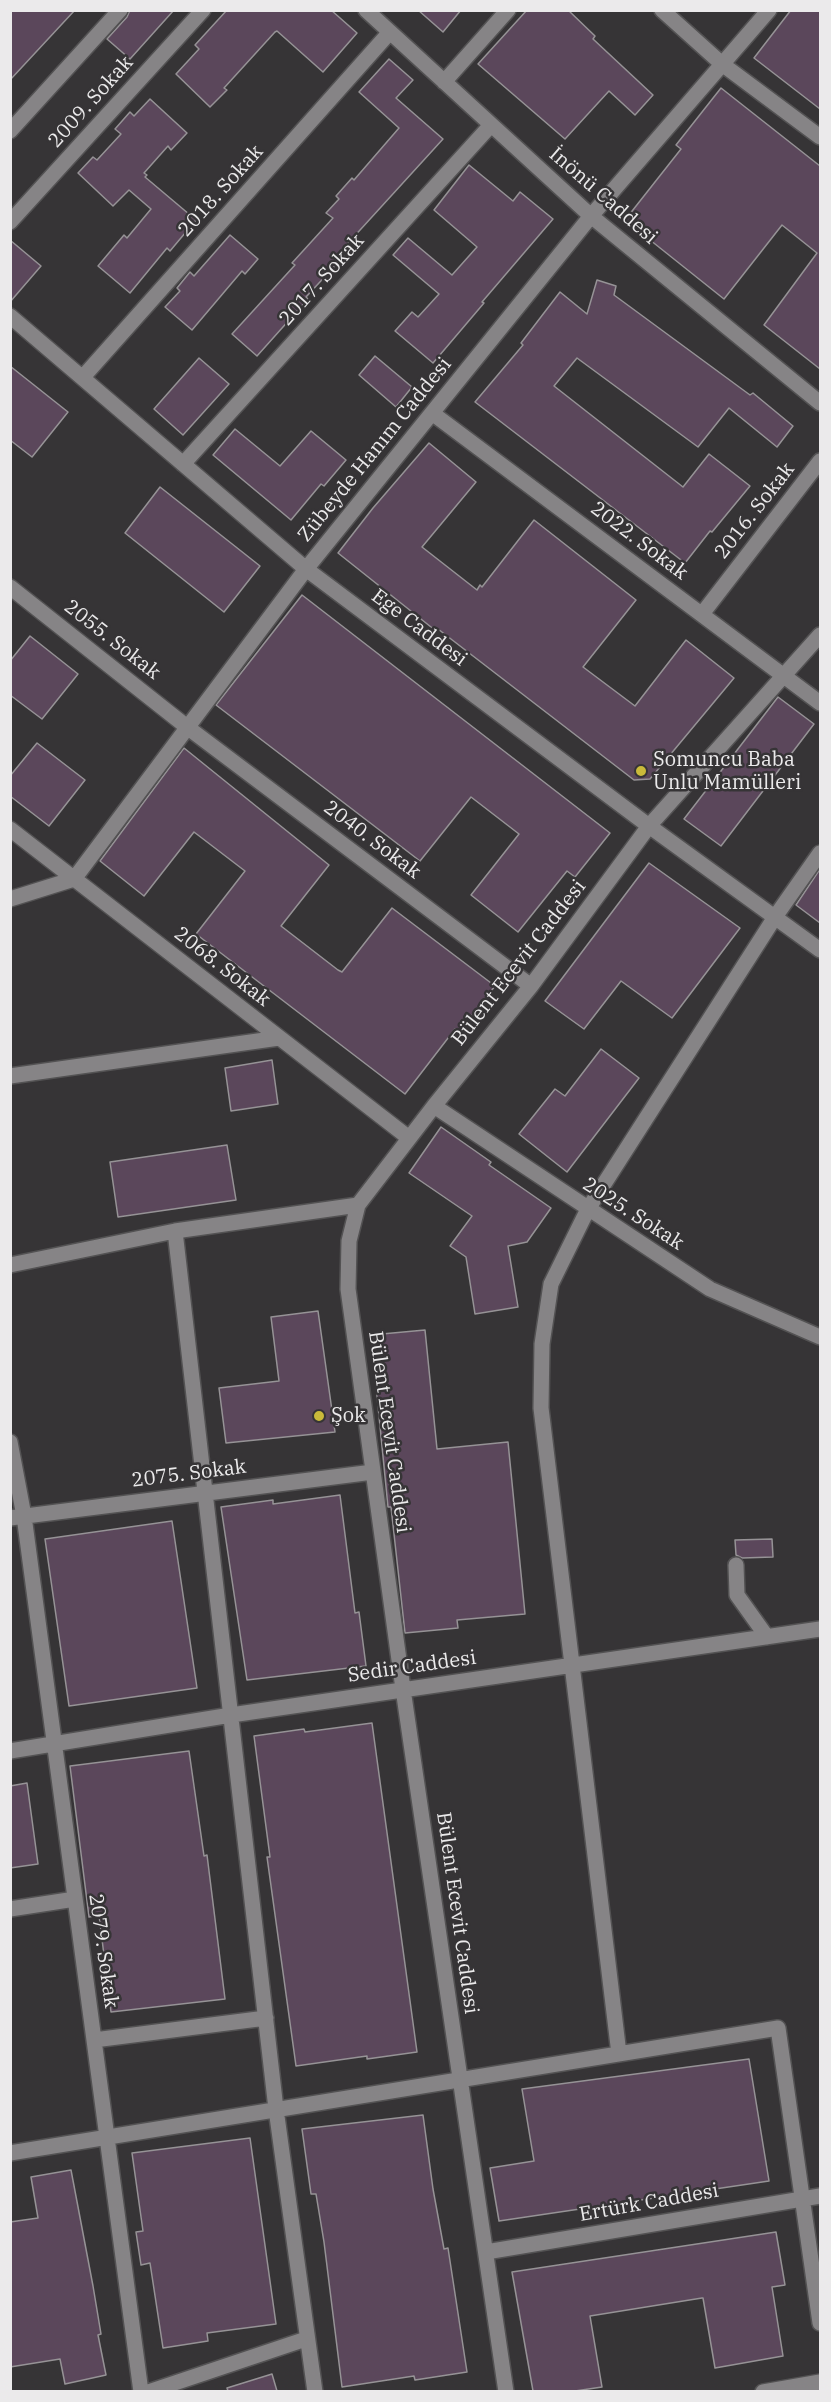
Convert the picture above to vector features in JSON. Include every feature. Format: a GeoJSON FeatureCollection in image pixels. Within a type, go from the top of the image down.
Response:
{"type":"FeatureCollection","features":[{"type":"Feature","properties":{"kind":"street"},"geometry":{"type":"LineString","coordinates":[[10,131],[120,10]]}},
{"type":"Feature","properties":{"kind":"street","name":"2009. Sokak"},"geometry":{"type":"LineString","coordinates":[[10,222],[203,10]]}},
{"type":"Feature","properties":{"kind":"street","name":"İnönü Caddesi"},"geometry":{"type":"LineString","coordinates":[[366,10],[591,216],[820,403]]}},
{"type":"Feature","properties":{"kind":"street"},"geometry":{"type":"LineString","coordinates":[[444,82],[508,10]]}},
{"type":"Feature","properties":{"kind":"street"},"geometry":{"type":"LineString","coordinates":[[662,10],[722,64],[820,137]]}},
{"type":"Feature","properties":{"kind":"street","name":"Zübeyde Hanım Caddesi"},"geometry":{"type":"LineString","coordinates":[[74,879],[306,569],[591,216],[769,10]]}},
{"type":"Feature","properties":{"kind":"street","name":"2018. Sokak"},"geometry":{"type":"LineString","coordinates":[[83,378],[390,32]]}},
{"type":"Feature","properties":{"kind":"street","name":"2017. Sokak"},"geometry":{"type":"LineString","coordinates":[[183,464],[491,125]]}},
{"type":"Feature","properties":{"kind":"street","name":"Ege Caddesi"},"geometry":{"type":"LineString","coordinates":[[10,316],[306,569],[649,826],[820,950]]}},
{"type":"Feature","properties":{"kind":"street","name":"2022. Sokak"},"geometry":{"type":"LineString","coordinates":[[432,413],[820,703]]}},
{"type":"Feature","properties":{"kind":"street","name":"2016. Sokak"},"geometry":{"type":"LineString","coordinates":[[702,614],[820,461]]}},
{"type":"Feature","properties":{"kind":"street","name":"2055. Sokak"},"geometry":{"type":"LineString","coordinates":[[10,587],[187,727]]}},
{"type":"Feature","properties":{"kind":"street","name":"Bülent Ecevit Caddesi"},"geometry":{"type":"LineString","coordinates":[[506,2391],[348,1289],[349,1241],[358,1205],[531,986],[649,826],[820,635]]}},
{"type":"Feature","properties":{"kind":"street","name":"2040. Sokak"},"geometry":{"type":"LineString","coordinates":[[187,727],[531,986]]}},
{"type":"Feature","properties":{"kind":"street","name":"2068. Sokak"},"geometry":{"type":"LineString","coordinates":[[10,829],[409,1138]]}},
{"type":"Feature","properties":{"kind":"street"},"geometry":{"type":"LineString","coordinates":[[619,2054],[541,1408],[542,1344],[551,1284],[588,1209],[775,917],[820,853]]}},
{"type":"Feature","properties":{"kind":"street"},"geometry":{"type":"LineString","coordinates":[[10,899],[74,879]]}},
{"type":"Feature","properties":{"kind":"street"},"geometry":{"type":"LineString","coordinates":[[10,1076],[279,1038]]}},
{"type":"Feature","properties":{"kind":"street","name":"2025. Sokak"},"geometry":{"type":"LineString","coordinates":[[434,1106],[710,1290],[820,1338]]}},
{"type":"Feature","properties":{"kind":"street"},"geometry":{"type":"LineString","coordinates":[[10,1265],[176,1231],[358,1205]]}},
{"type":"Feature","properties":{"kind":"street"},"geometry":{"type":"LineString","coordinates":[[176,1231],[276,2109],[315,2391]]}},
{"type":"Feature","properties":{"kind":"street","name":"2079. Sokak"},"geometry":{"type":"LineString","coordinates":[[10,1442],[17,1517],[54,1744],[141,2391]]}},
{"type":"Feature","properties":{"kind":"street","name":"2075. Sokak"},"geometry":{"type":"LineString","coordinates":[[17,1517],[374,1472]]}},
{"type":"Feature","properties":{"kind":"street"},"geometry":{"type":"LineString","coordinates":[[736,1565],[737,1595],[767,1637]]}},
{"type":"Feature","properties":{"kind":"street","name":"Sedir Caddesi"},"geometry":{"type":"LineString","coordinates":[[10,1751],[231,1715],[820,1629]]}},
{"type":"Feature","properties":{"kind":"street"},"geometry":{"type":"LineString","coordinates":[[10,1909],[75,1899]]}},
{"type":"Feature","properties":{"kind":"street"},"geometry":{"type":"LineString","coordinates":[[94,2040],[266,2018]]}},
{"type":"Feature","properties":{"kind":"street"},"geometry":{"type":"LineString","coordinates":[[10,2153],[778,2028],[820,2323]]}},
{"type":"Feature","properties":{"kind":"street","name":"Ertürk Caddesi"},"geometry":{"type":"LineString","coordinates":[[486,2252],[820,2196]]}},
{"type":"Feature","properties":{"kind":"street"},"geometry":{"type":"LineString","coordinates":[[148,2391],[306,2339]]}},
{"type":"Feature","properties":{"kind":"street"},"geometry":{"type":"LineString","coordinates":[[764,2391],[820,2382]]}},
{"type":"Feature","properties":{"kind":"building"},"geometry":{"type":"Polygon","coordinates":[[[10,10],[75,10],[10,80],[10,10]]]}},
{"type":"Feature","properties":{"kind":"building"},"geometry":{"type":"Polygon","coordinates":[[[130,10],[174,10],[130,59],[107,39],[127,17],[130,10]]]}},
{"type":"Feature","properties":{"kind":"building"},"geometry":{"type":"Polygon","coordinates":[[[227,10],[331,10],[357,33],[323,72],[277,31],[275,32],[224,88],[227,90],[210,107],[176,74],[199,49],[195,45],[227,10]]]}},
{"type":"Feature","properties":{"kind":"building"},"geometry":{"type":"Polygon","coordinates":[[[418,10],[461,10],[443,32],[418,10]]]}},
{"type":"Feature","properties":{"kind":"building"},"geometry":{"type":"Polygon","coordinates":[[[527,10],[568,10],[595,36],[593,39],[653,95],[635,115],[609,91],[565,139],[478,64],[527,10]]]}},
{"type":"Feature","properties":{"kind":"building"},"geometry":{"type":"Polygon","coordinates":[[[791,10],[820,10],[820,109],[754,58],[791,10]]]}},
{"type":"Feature","properties":{"kind":"building"},"geometry":{"type":"Polygon","coordinates":[[[389,59],[413,80],[396,98],[443,139],[340,252],[344,256],[257,356],[232,334],[295,265],[292,263],[333,218],[326,213],[339,199],[336,196],[352,178],[354,180],[399,128],[359,92],[389,59]]]}},
{"type":"Feature","properties":{"kind":"building"},"geometry":{"type":"Polygon","coordinates":[[[721,88],[820,166],[820,369],[764,325],[817,253],[782,225],[724,299],[625,220],[681,149],[676,145],[721,88]]]}},
{"type":"Feature","properties":{"kind":"building"},"geometry":{"type":"Polygon","coordinates":[[[150,99],[187,133],[171,150],[168,146],[144,173],[147,175],[145,177],[196,220],[170,251],[167,248],[130,293],[98,266],[124,235],[127,238],[151,209],[129,190],[113,206],[78,173],[93,157],[97,160],[121,134],[115,129],[130,112],[134,116],[150,99]]]}},
{"type":"Feature","properties":{"kind":"building"},"geometry":{"type":"Polygon","coordinates":[[[469,165],[513,201],[520,192],[553,219],[433,363],[395,331],[412,312],[418,317],[439,294],[393,255],[408,238],[452,275],[477,247],[434,210],[469,165]]]}},
{"type":"Feature","properties":{"kind":"building"},"geometry":{"type":"Polygon","coordinates":[[[230,235],[258,259],[245,274],[242,271],[192,330],[165,307],[180,291],[177,288],[190,272],[194,276],[230,235]]]}},
{"type":"Feature","properties":{"kind":"building"},"geometry":{"type":"Polygon","coordinates":[[[10,240],[41,266],[10,302],[10,240]]]}},
{"type":"Feature","properties":{"kind":"building"},"geometry":{"type":"Polygon","coordinates":[[[597,280],[616,286],[614,295],[750,395],[753,393],[793,426],[777,447],[729,408],[698,447],[577,358],[554,386],[683,487],[709,454],[750,486],[685,563],[475,402],[523,345],[521,343],[560,292],[587,314],[597,280]]]}},
{"type":"Feature","properties":{"kind":"building"},"geometry":{"type":"Polygon","coordinates":[[[375,356],[412,387],[396,407],[359,375],[375,356]]]}},
{"type":"Feature","properties":{"kind":"building"},"geometry":{"type":"Polygon","coordinates":[[[199,358],[229,384],[183,435],[154,409],[199,358]]]}},
{"type":"Feature","properties":{"kind":"building"},"geometry":{"type":"Polygon","coordinates":[[[10,366],[68,412],[32,457],[10,440],[10,366]]]}},
{"type":"Feature","properties":{"kind":"building"},"geometry":{"type":"Polygon","coordinates":[[[235,429],[280,466],[311,431],[346,460],[324,486],[321,484],[291,520],[213,455],[235,429]]]}},
{"type":"Feature","properties":{"kind":"building"},"geometry":{"type":"Polygon","coordinates":[[[429,443],[476,482],[422,547],[477,590],[480,585],[482,587],[534,520],[636,600],[583,667],[635,706],[686,640],[734,678],[650,779],[634,780],[438,629],[436,631],[338,553],[429,443]]]}},
{"type":"Feature","properties":{"kind":"building"},"geometry":{"type":"Polygon","coordinates":[[[160,487],[260,566],[224,612],[125,533],[160,487]]]}},
{"type":"Feature","properties":{"kind":"building"},"geometry":{"type":"Polygon","coordinates":[[[302,595],[610,833],[575,877],[567,871],[518,932],[471,895],[519,834],[471,797],[420,861],[216,705],[302,595]]]}},
{"type":"Feature","properties":{"kind":"building"},"geometry":{"type":"Polygon","coordinates":[[[30,636],[78,674],[42,719],[10,695],[10,661],[30,636]]]}},
{"type":"Feature","properties":{"kind":"building"},"geometry":{"type":"Polygon","coordinates":[[[778,697],[814,724],[721,846],[684,819],[778,697]]]}},
{"type":"Feature","properties":{"kind":"building"},"geometry":{"type":"Polygon","coordinates":[[[37,743],[85,780],[49,826],[10,796],[10,776],[37,743]]]}},
{"type":"Feature","properties":{"kind":"building"},"geometry":{"type":"Polygon","coordinates":[[[184,748],[329,865],[281,926],[338,970],[342,972],[392,908],[495,986],[459,1032],[455,1029],[405,1094],[196,934],[245,871],[194,832],[144,896],[100,861],[184,748]]]}},
{"type":"Feature","properties":{"kind":"building"},"geometry":{"type":"Polygon","coordinates":[[[649,863],[740,928],[672,1018],[621,981],[584,1029],[545,1001],[649,863]]]}},
{"type":"Feature","properties":{"kind":"building"},"geometry":{"type":"Polygon","coordinates":[[[820,869],[820,923],[796,905],[820,869]]]}},
{"type":"Feature","properties":{"kind":"building"},"geometry":{"type":"Polygon","coordinates":[[[601,1049],[639,1078],[567,1172],[519,1134],[555,1089],[565,1096],[601,1049]]]}},
{"type":"Feature","properties":{"kind":"building"},"geometry":{"type":"Polygon","coordinates":[[[272,1060],[278,1104],[231,1111],[225,1068],[272,1060]]]}},
{"type":"Feature","properties":{"kind":"building"},"geometry":{"type":"Polygon","coordinates":[[[441,1127],[491,1162],[489,1165],[551,1208],[527,1242],[508,1246],[518,1307],[475,1314],[466,1257],[450,1246],[472,1216],[409,1173],[441,1127]]]}},
{"type":"Feature","properties":{"kind":"building"},"geometry":{"type":"Polygon","coordinates":[[[227,1145],[236,1200],[118,1217],[110,1162],[227,1145]]]}},
{"type":"Feature","properties":{"kind":"building"},"geometry":{"type":"Polygon","coordinates":[[[318,1311],[335,1432],[226,1443],[219,1388],[279,1381],[271,1317],[318,1311]]]}},
{"type":"Feature","properties":{"kind":"building"},"geometry":{"type":"Polygon","coordinates":[[[425,1330],[437,1449],[508,1442],[525,1614],[457,1620],[458,1628],[405,1633],[391,1507],[388,1507],[371,1335],[425,1330]]]}},
{"type":"Feature","properties":{"kind":"building"},"geometry":{"type":"Polygon","coordinates":[[[340,1495],[355,1613],[359,1612],[366,1666],[247,1680],[221,1507],[273,1500],[273,1504],[340,1495]]]}},
{"type":"Feature","properties":{"kind":"building"},"geometry":{"type":"Polygon","coordinates":[[[172,1521],[197,1688],[69,1706],[45,1539],[172,1521]]]}},
{"type":"Feature","properties":{"kind":"building"},"geometry":{"type":"Polygon","coordinates":[[[772,1539],[773,1557],[742,1558],[736,1555],[735,1540],[772,1539]]]}},
{"type":"Feature","properties":{"kind":"building"},"geometry":{"type":"Polygon","coordinates":[[[372,1723],[417,2052],[296,2066],[267,1857],[270,1857],[254,1736],[372,1723]]]}},
{"type":"Feature","properties":{"kind":"building"},"geometry":{"type":"Polygon","coordinates":[[[189,1751],[204,1856],[207,1855],[225,1999],[111,2012],[99,1915],[89,1917],[70,1766],[189,1751]]]}},
{"type":"Feature","properties":{"kind":"building"},"geometry":{"type":"Polygon","coordinates":[[[27,1783],[38,1864],[10,1868],[10,1786],[27,1783]]]}},
{"type":"Feature","properties":{"kind":"building"},"geometry":{"type":"Polygon","coordinates":[[[749,2059],[769,2181],[499,2221],[490,2168],[534,2161],[522,2089],[749,2059]]]}},
{"type":"Feature","properties":{"kind":"building"},"geometry":{"type":"Polygon","coordinates":[[[423,2115],[433,2189],[444,2249],[448,2248],[467,2372],[415,2380],[414,2376],[342,2387],[324,2242],[316,2194],[311,2194],[302,2129],[423,2115]]]}},
{"type":"Feature","properties":{"kind":"building"},"geometry":{"type":"Polygon","coordinates":[[[250,2138],[276,2324],[207,2333],[208,2341],[163,2348],[150,2263],[141,2265],[136,2232],[143,2231],[132,2153],[250,2138]]]}},
{"type":"Feature","properties":{"kind":"building"},"geometry":{"type":"Polygon","coordinates":[[[71,2170],[93,2286],[101,2334],[98,2335],[106,2375],[65,2384],[60,2359],[10,2367],[10,2222],[38,2218],[31,2177],[71,2170]]]}},
{"type":"Feature","properties":{"kind":"building"},"geometry":{"type":"Polygon","coordinates":[[[776,2232],[785,2285],[772,2287],[783,2356],[715,2368],[702,2298],[590,2316],[602,2387],[575,2391],[533,2391],[512,2272],[776,2232]]]}},
{"type":"Feature","properties":{"kind":"building"},"geometry":{"type":"Polygon","coordinates":[[[272,2374],[277,2391],[228,2391],[227,2388],[272,2374]]]}},
{"type":"Feature","properties":{"kind":"place","name":"Somuncu Baba Unlu Mamülleri"},"geometry":{"type":"Point","coordinates":[641,771]}},
{"type":"Feature","properties":{"kind":"place","name":"Şok"},"geometry":{"type":"Point","coordinates":[319,1416]}}]}
